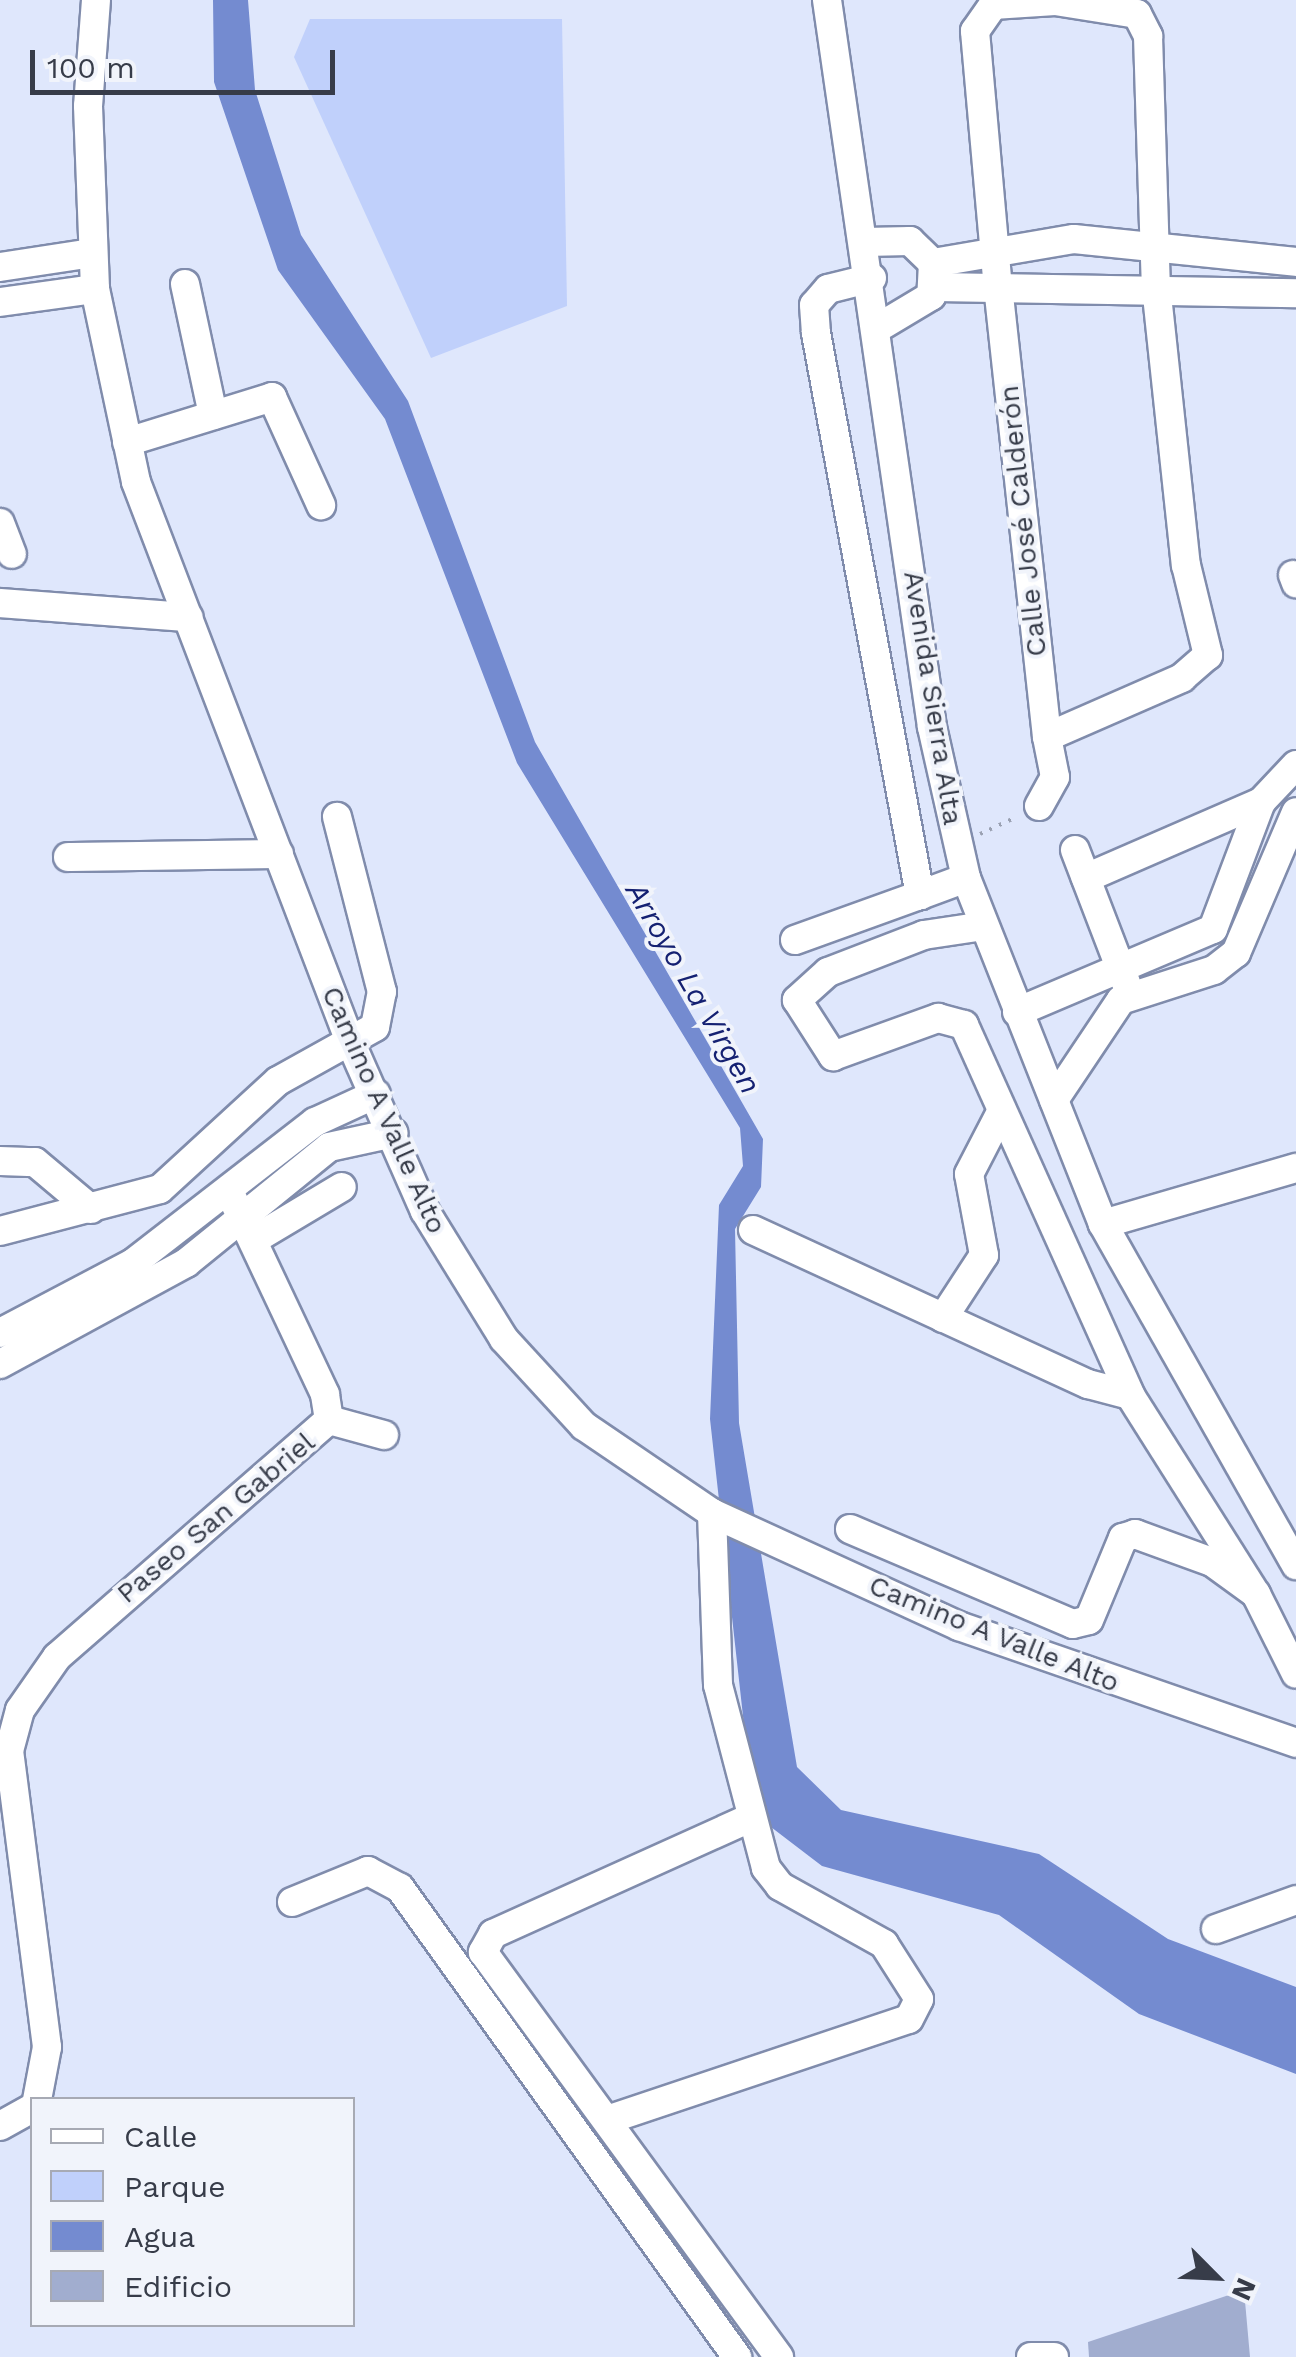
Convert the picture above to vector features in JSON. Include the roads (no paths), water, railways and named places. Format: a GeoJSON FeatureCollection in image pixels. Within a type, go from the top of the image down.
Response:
{"type":"FeatureCollection","features":[{"type":"Feature","properties":{"kind":"street","name":"Camino A Valle Alto"},"geometry":{"type":"LineString","coordinates":[[96,0],[92,253],[95,289],[127,442],[188,618],[349,1039],[444,1246],[527,1367],[584,1426],[715,1514],[1029,1654],[1296,1744]]}},
{"type":"Feature","properties":{"kind":"street","name":"Avenida Sierra Alta"},"geometry":{"type":"LineString","coordinates":[[827,0],[881,326],[932,727],[966,878],[1103,1224],[1296,1564]]}},
{"type":"Feature","properties":{"kind":"street","name":"Calle José Calderón"},"geometry":{"type":"LineString","coordinates":[[1046,800],[1047,737],[994,248],[979,19],[993,6],[1055,1],[1122,8],[1145,24],[1154,248]]}},
{"type":"Feature","properties":{"kind":"street"},"geometry":{"type":"LineString","coordinates":[[881,326],[912,314],[935,275],[994,248],[1074,239],[1296,262]]}},
{"type":"Feature","properties":{"kind":"street"},"geometry":{"type":"LineString","coordinates":[[865,242],[910,241],[935,275],[998,289],[1156,286],[1296,293]]}},
{"type":"Feature","properties":{"kind":"street"},"geometry":{"type":"LineString","coordinates":[[1047,737],[1182,678],[1208,655],[1186,565],[1154,248]]}},
{"type":"Feature","properties":{"kind":"street"},"geometry":{"type":"LineString","coordinates":[[0,267],[92,253]]}},
{"type":"Feature","properties":{"kind":"street"},"geometry":{"type":"LineString","coordinates":[[872,278],[828,289],[814,305],[816,333],[920,895]]}},
{"type":"Feature","properties":{"kind":"street"},"geometry":{"type":"LineString","coordinates":[[184,284],[213,415]]}},
{"type":"Feature","properties":{"kind":"street"},"geometry":{"type":"LineString","coordinates":[[0,302],[95,289]]}},
{"type":"Feature","properties":{"kind":"street"},"geometry":{"type":"LineString","coordinates":[[127,442],[272,397],[321,505]]}},
{"type":"Feature","properties":{"kind":"street"},"geometry":{"type":"LineString","coordinates":[[0,522],[12,554]]}},
{"type":"Feature","properties":{"kind":"street"},"geometry":{"type":"LineString","coordinates":[[0,603],[188,618]]}},
{"type":"Feature","properties":{"kind":"street"},"geometry":{"type":"LineString","coordinates":[[1086,878],[1262,802],[1296,765]]}},
{"type":"Feature","properties":{"kind":"street"},"geometry":{"type":"LineString","coordinates":[[1238,914],[1262,802]]}},
{"type":"Feature","properties":{"kind":"street"},"geometry":{"type":"LineString","coordinates":[[1017,1012],[1126,982],[1238,914],[1296,812]]}},
{"type":"Feature","properties":{"kind":"street"},"geometry":{"type":"LineString","coordinates":[[0,1231],[133,1201],[186,1172],[278,1081],[384,1015],[337,817]]}},
{"type":"Feature","properties":{"kind":"street"},"geometry":{"type":"LineString","coordinates":[[1075,850],[1126,982]]}},
{"type":"Feature","properties":{"kind":"street"},"geometry":{"type":"LineString","coordinates":[[68,857],[278,854]]}},
{"type":"Feature","properties":{"kind":"street"},"geometry":{"type":"LineString","coordinates":[[795,940],[966,878]]}},
{"type":"Feature","properties":{"kind":"street"},"geometry":{"type":"LineString","coordinates":[[984,926],[924,935],[801,987],[797,1000],[819,1044],[841,1056],[938,1018],[964,1025],[1130,1395],[1256,1594],[1296,1674]]}},
{"type":"Feature","properties":{"kind":"street"},"geometry":{"type":"LineString","coordinates":[[1054,1100],[1126,982]]}},
{"type":"Feature","properties":{"kind":"street"},"geometry":{"type":"LineString","coordinates":[[244,1216],[315,1122],[376,1094]]}},
{"type":"Feature","properties":{"kind":"street"},"geometry":{"type":"LineString","coordinates":[[943,1318],[984,1255],[969,1174],[1001,1112]]}},
{"type":"Feature","properties":{"kind":"street"},"geometry":{"type":"LineString","coordinates":[[315,1122],[329,1147]]}},
{"type":"Feature","properties":{"kind":"street"},"geometry":{"type":"LineString","coordinates":[[0,1332],[69,1311],[186,1263],[329,1147],[394,1133]]}},
{"type":"Feature","properties":{"kind":"street"},"geometry":{"type":"LineString","coordinates":[[0,1160],[35,1162],[91,1209]]}},
{"type":"Feature","properties":{"kind":"street"},"geometry":{"type":"LineString","coordinates":[[1103,1224],[1296,1168]]}},
{"type":"Feature","properties":{"kind":"street"},"geometry":{"type":"LineString","coordinates":[[244,1216],[342,1187]]}},
{"type":"Feature","properties":{"kind":"street","name":"Paseo San Gabriel"},"geometry":{"type":"LineString","coordinates":[[38,2097],[47,2047],[9,1751],[20,1710],[33,1684],[112,1605],[311,1444],[329,1420],[244,1216]]}},
{"type":"Feature","properties":{"kind":"street"},"geometry":{"type":"LineString","coordinates":[[753,1230],[943,1318],[1130,1395]]}},
{"type":"Feature","properties":{"kind":"street"},"geometry":{"type":"LineString","coordinates":[[0,1364],[69,1311]]}},
{"type":"Feature","properties":{"kind":"street"},"geometry":{"type":"LineString","coordinates":[[329,1420],[384,1435]]}},
{"type":"Feature","properties":{"kind":"street"},"geometry":{"type":"LineString","coordinates":[[607,2120],[915,2012],[915,1986],[884,1944],[780,1886],[750,1818],[718,1685],[715,1514]]}},
{"type":"Feature","properties":{"kind":"street"},"geometry":{"type":"LineString","coordinates":[[850,1529],[1073,1624],[1088,1620],[1128,1534],[1212,1562],[1256,1594]]}},
{"type":"Feature","properties":{"kind":"street"},"geometry":{"type":"LineString","coordinates":[[750,1818],[485,1942],[483,1952],[779,2357]]}},
{"type":"Feature","properties":{"kind":"street"},"geometry":{"type":"LineString","coordinates":[[292,1902],[368,1871],[400,1888],[737,2357]]}},
{"type":"Feature","properties":{"kind":"street"},"geometry":{"type":"LineString","coordinates":[[1216,1929],[1296,1900]]}},
{"type":"Feature","properties":{"kind":"street"},"geometry":{"type":"LineString","coordinates":[[0,2126],[30,2109]]}},
{"type":"Feature","properties":{"kind":"street"},"geometry":{"type":"LineString","coordinates":[[1031,2357],[1054,2357]]}},
{"type":"Feature","properties":{"kind":"water"},"geometry":{"type":"Polygon","coordinates":[[[213,0],[248,0],[255,90],[301,235],[408,401],[535,742],[763,1139],[761,1187],[735,1229],[739,1423],[797,1767],[841,1810],[1039,1854],[1168,1939],[1296,1987],[1296,2074],[1139,2014],[999,1915],[822,1866],[767,1824],[751,1788],[710,1419],[719,1205],[743,1166],[740,1128],[517,763],[385,419],[278,270],[214,82],[213,0]]]}},
{"type":"Feature","properties":{"kind":"water label","name":"Arroyo La Virgen"},"geometry":{"type":"Point","coordinates":[693,988]}}]}
